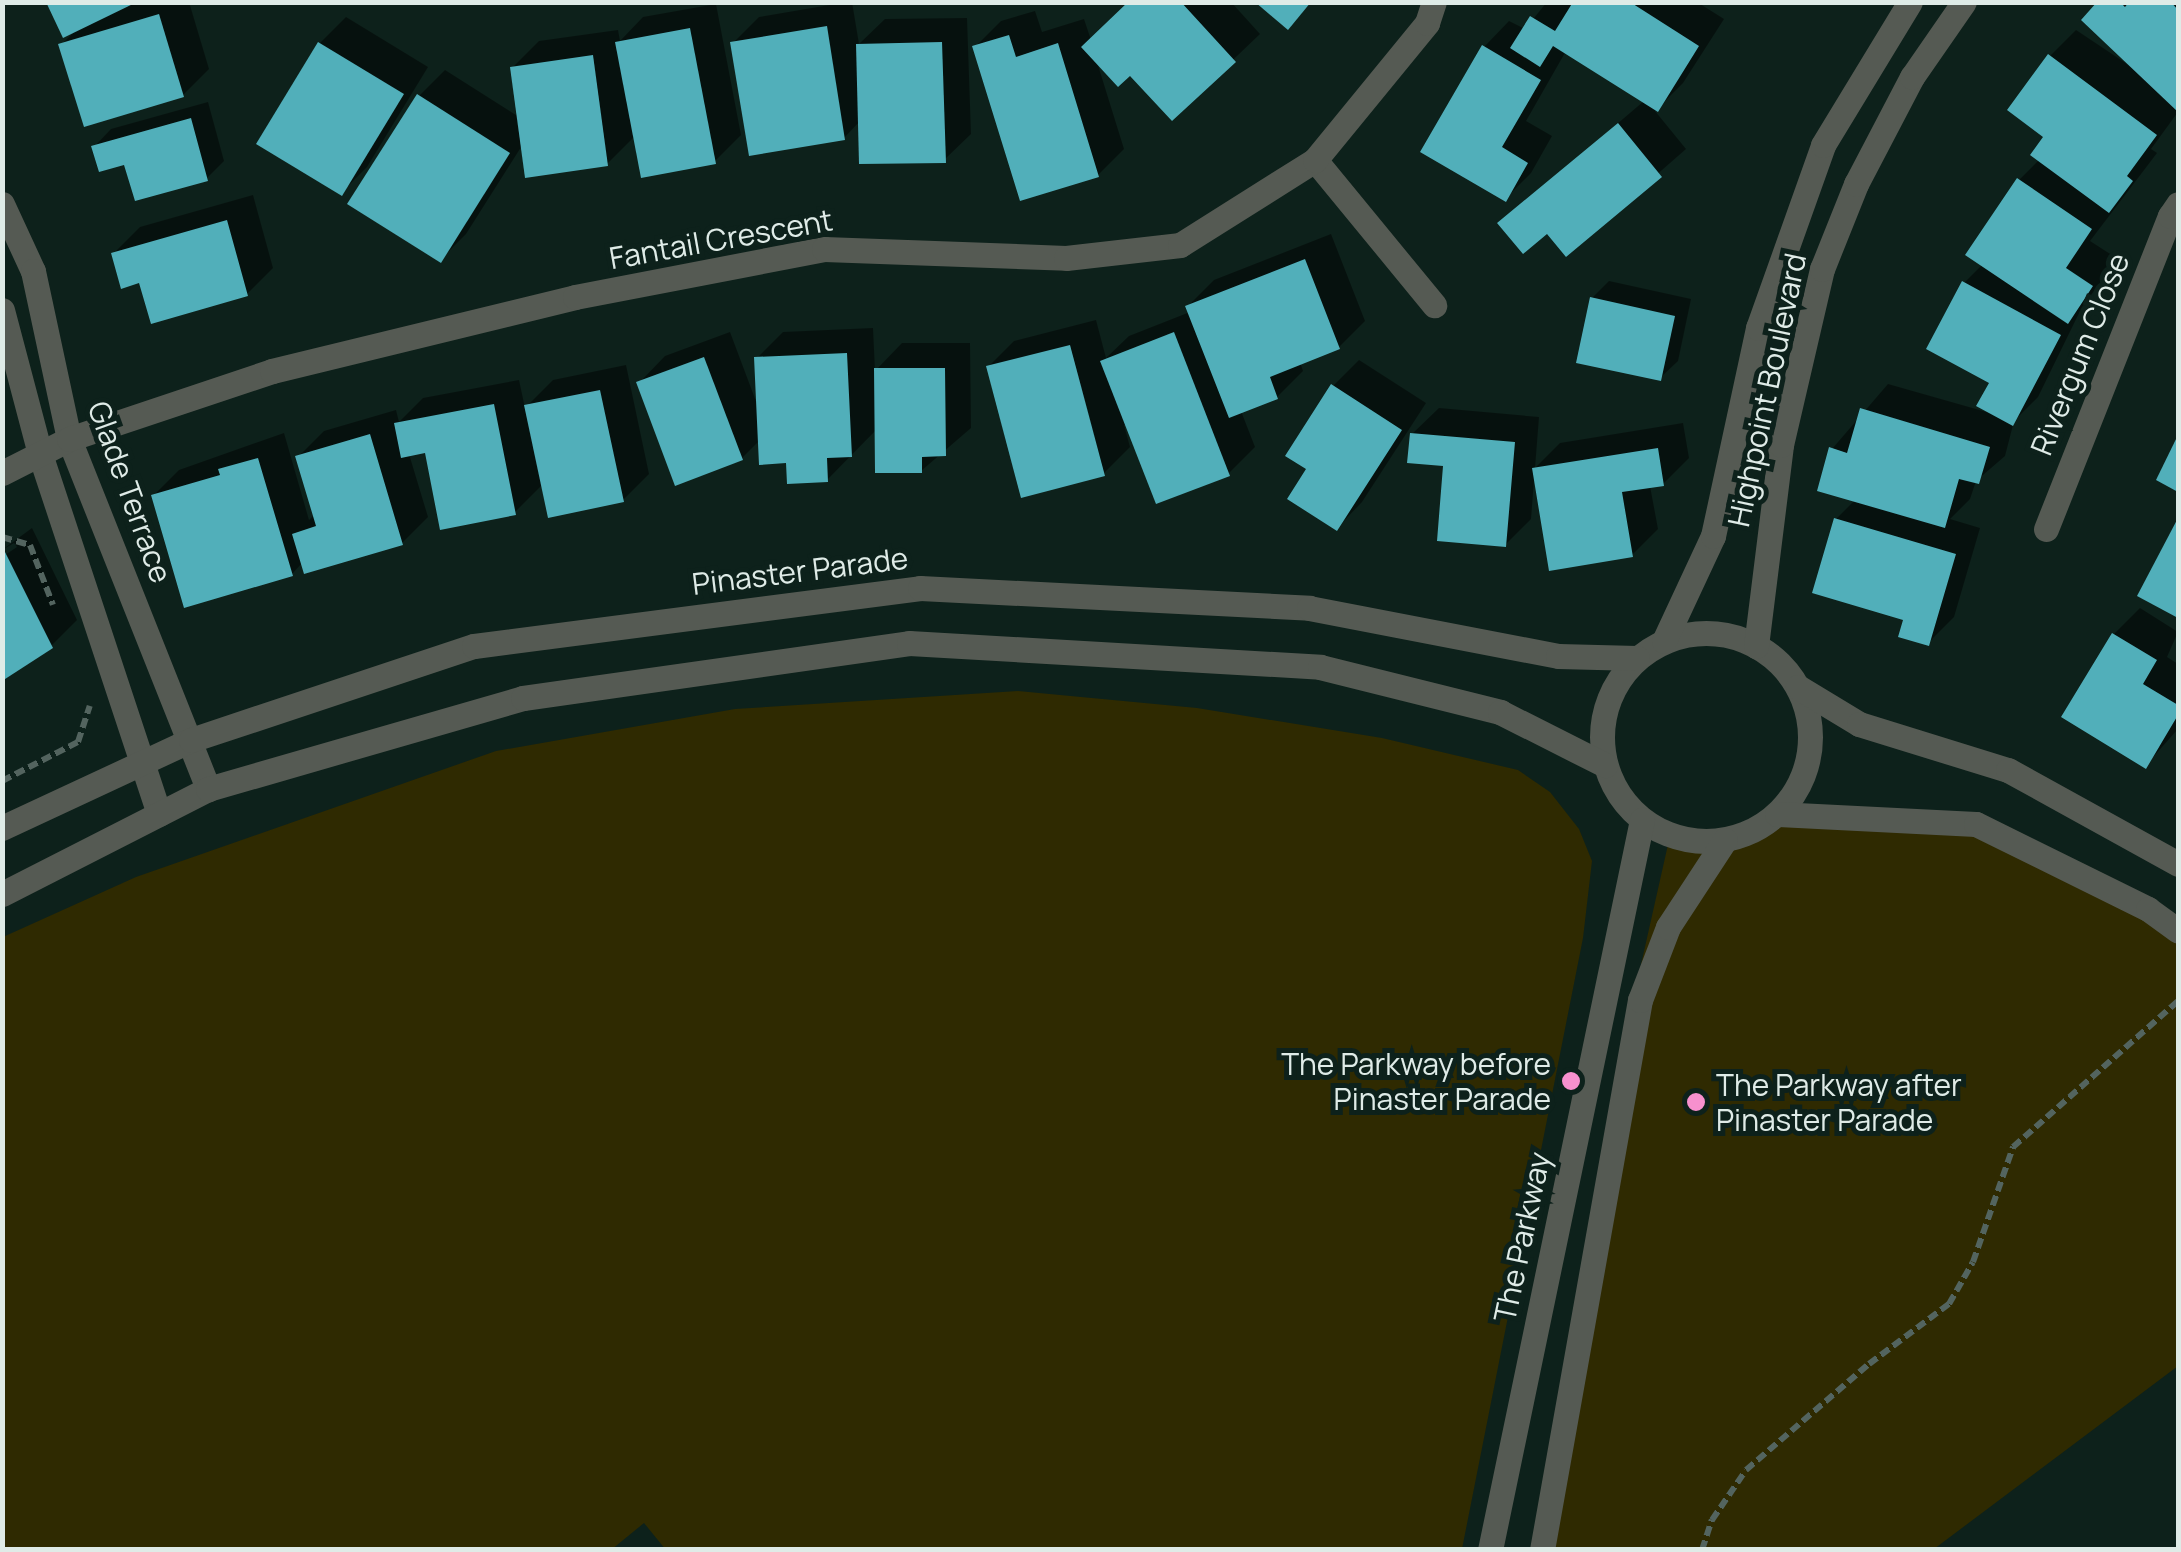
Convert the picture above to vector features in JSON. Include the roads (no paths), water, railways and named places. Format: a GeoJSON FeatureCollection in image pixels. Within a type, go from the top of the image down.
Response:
{"type":"FeatureCollection","features":[{"type":"Feature","properties":{"kind":"street","name":"Fantail Crescent"},"geometry":{"type":"LineString","coordinates":[[2,473],[69,439],[272,371],[575,297],[824,249],[1066,258],[1180,246],[1315,160],[1427,23],[1434,2]]}},
{"type":"Feature","properties":{"kind":"street","name":"Highpoint Boulevard"},"geometry":{"type":"LineString","coordinates":[[1664,641],[1714,536],[1758,328],[1824,145],[1910,2]]}},
{"type":"Feature","properties":{"kind":"street","name":"Highpoint Boulevard"},"geometry":{"type":"LineString","coordinates":[[1756,646],[1782,445],[1822,270],[1856,184],[1912,77],[1964,2]]}},
{"type":"Feature","properties":{"kind":"street"},"geometry":{"type":"LineString","coordinates":[[1315,160],[1434,304]]}},
{"type":"Feature","properties":{"kind":"street","name":"Rivergum Close"},"geometry":{"type":"LineString","coordinates":[[2046,529],[2178,204]]}},
{"type":"Feature","properties":{"kind":"street","name":"Glade Terrace"},"geometry":{"type":"LineString","coordinates":[[4,217],[32,272],[69,439],[208,789]]}},
{"type":"Feature","properties":{"kind":"street"},"geometry":{"type":"LineString","coordinates":[[2,310],[40,454],[159,814]]}},
{"type":"Feature","properties":{"kind":"street","name":"Pinaster Parade"},"geometry":{"type":"LineString","coordinates":[[2,828],[191,740],[474,646],[920,588],[1309,608],[1558,656],[1637,658]]}},
{"type":"Feature","properties":{"kind":"street"},"geometry":{"type":"LineString","coordinates":[[1696,633],[1728,635],[1756,646],[1780,664],[1798,688],[1809,720],[1809,754],[1798,787],[1778,814],[1753,831],[1725,840],[1682,838],[1642,820],[1619,796],[1605,765],[1601,736],[1606,707],[1618,680],[1637,658],[1664,641],[1696,633]]}},
{"type":"Feature","properties":{"kind":"street"},"geometry":{"type":"LineString","coordinates":[[2,894],[208,789],[523,698],[909,643],[1320,666],[1500,712],[1605,765]]}},
{"type":"Feature","properties":{"kind":"street"},"geometry":{"type":"LineString","coordinates":[[1798,688],[1859,724],[2008,770],[2178,864]]}},
{"type":"Feature","properties":{"kind":"street"},"geometry":{"type":"LineString","coordinates":[[1778,814],[1976,824],[2148,909],[2178,931]]}},
{"type":"Feature","properties":{"kind":"street","name":"The Parkway"},"geometry":{"type":"LineString","coordinates":[[1490,1550],[1642,820]]}},
{"type":"Feature","properties":{"kind":"street"},"geometry":{"type":"LineString","coordinates":[[1542,1550],[1640,1000],[1668,927],[1725,840]]}},
{"type":"Feature","properties":{"kind":"place","name":"The Parkway before Pinaster Parade"},"geometry":{"type":"Point","coordinates":[1571,1081]}},
{"type":"Feature","properties":{"kind":"place","name":"The Parkway after Pinaster Parade"},"geometry":{"type":"Point","coordinates":[1696,1102]}}]}
